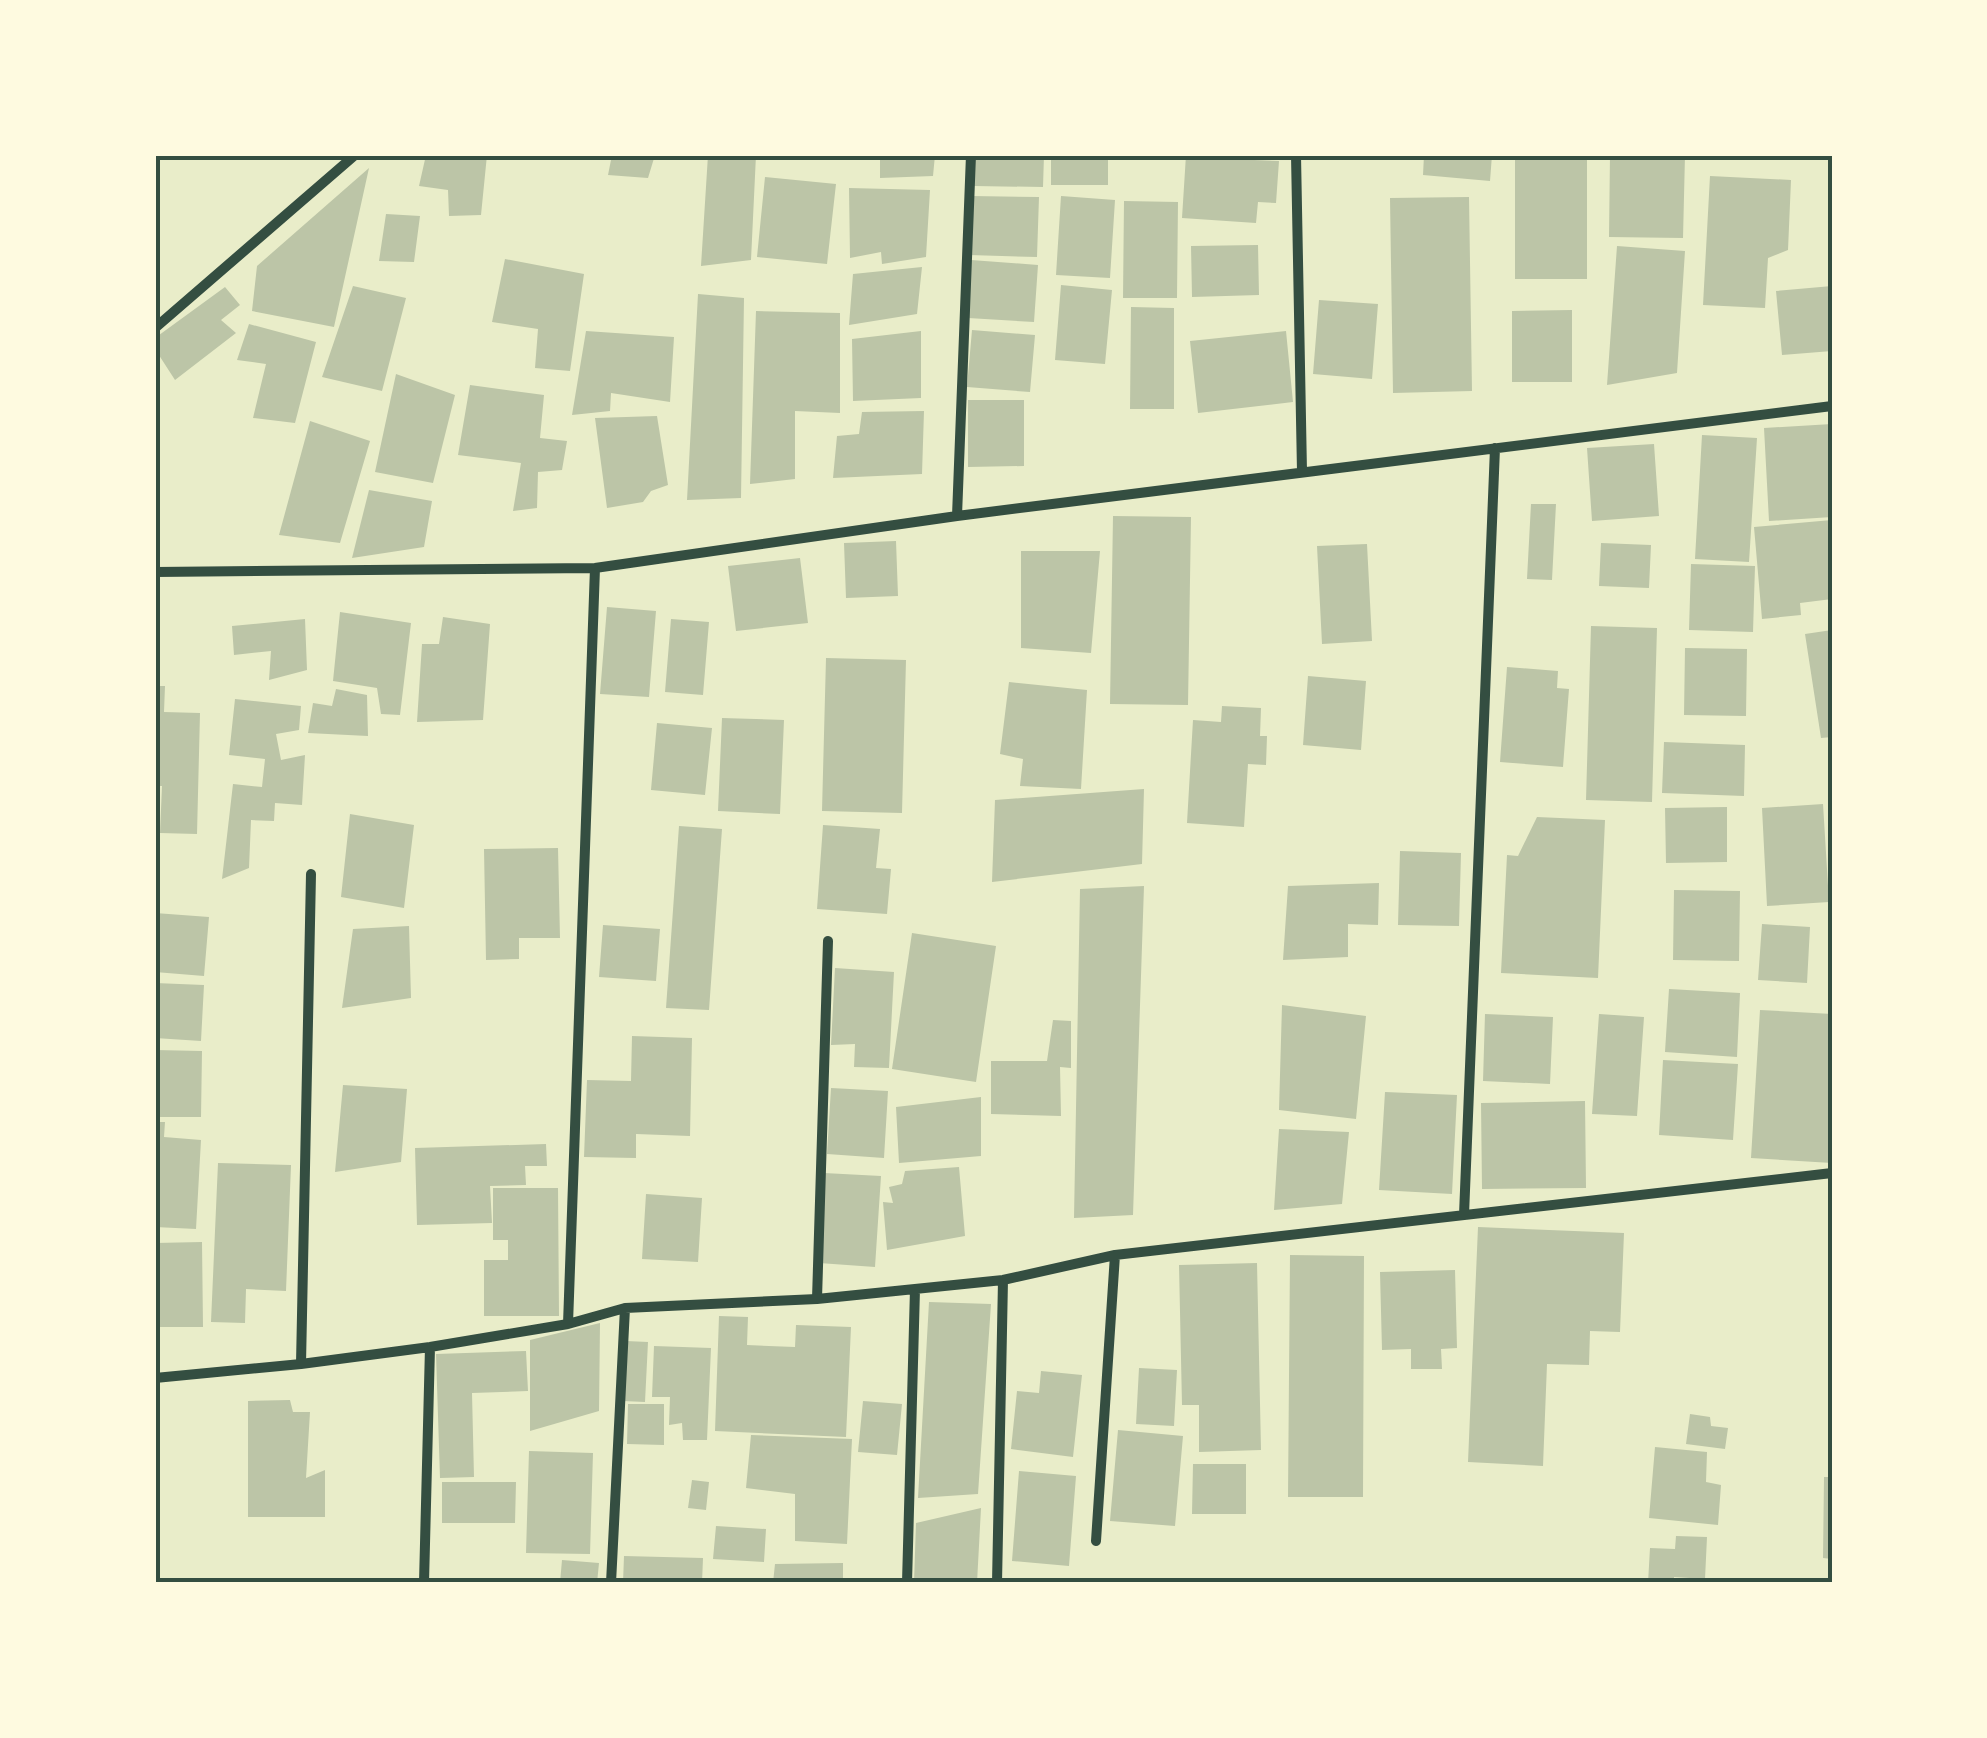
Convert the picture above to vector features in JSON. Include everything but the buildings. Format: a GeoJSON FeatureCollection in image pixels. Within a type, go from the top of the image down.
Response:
{"type":"FeatureCollection","features":[{"type":"Feature","properties":{"kind":"street"},"geometry":{"type":"LineString","coordinates":[[155,328],[354,155]]}},
{"type":"Feature","properties":{"kind":"street"},"geometry":{"type":"LineString","coordinates":[[957,516],[971,155]]}},
{"type":"Feature","properties":{"kind":"street"},"geometry":{"type":"LineString","coordinates":[[1296,155],[1302,472]]}},
{"type":"Feature","properties":{"kind":"street"},"geometry":{"type":"LineString","coordinates":[[155,572],[595,568],[957,516],[1832,406]]}},
{"type":"Feature","properties":{"kind":"street"},"geometry":{"type":"LineString","coordinates":[[1464,1216],[1495,448]]}},
{"type":"Feature","properties":{"kind":"street"},"geometry":{"type":"LineString","coordinates":[[568,1324],[595,568]]}},
{"type":"Feature","properties":{"kind":"street"},"geometry":{"type":"LineString","coordinates":[[301,1364],[312,874]]}},
{"type":"Feature","properties":{"kind":"street"},"geometry":{"type":"LineString","coordinates":[[817,1299],[828,941]]}},
{"type":"Feature","properties":{"kind":"street"},"geometry":{"type":"LineString","coordinates":[[155,1378],[430,1347],[568,1324],[625,1308],[817,1299],[1003,1280],[1115,1255],[1832,1174]]}},
{"type":"Feature","properties":{"kind":"street"},"geometry":{"type":"LineString","coordinates":[[1096,1541],[1115,1255]]}},
{"type":"Feature","properties":{"kind":"street"},"geometry":{"type":"LineString","coordinates":[[997,1583],[1003,1280]]}},
{"type":"Feature","properties":{"kind":"street"},"geometry":{"type":"LineString","coordinates":[[907,1583],[915,1289]]}},
{"type":"Feature","properties":{"kind":"street"},"geometry":{"type":"LineString","coordinates":[[611,1583],[625,1308]]}},
{"type":"Feature","properties":{"kind":"street"},"geometry":{"type":"LineString","coordinates":[[424,1583],[430,1347]]}}]}
